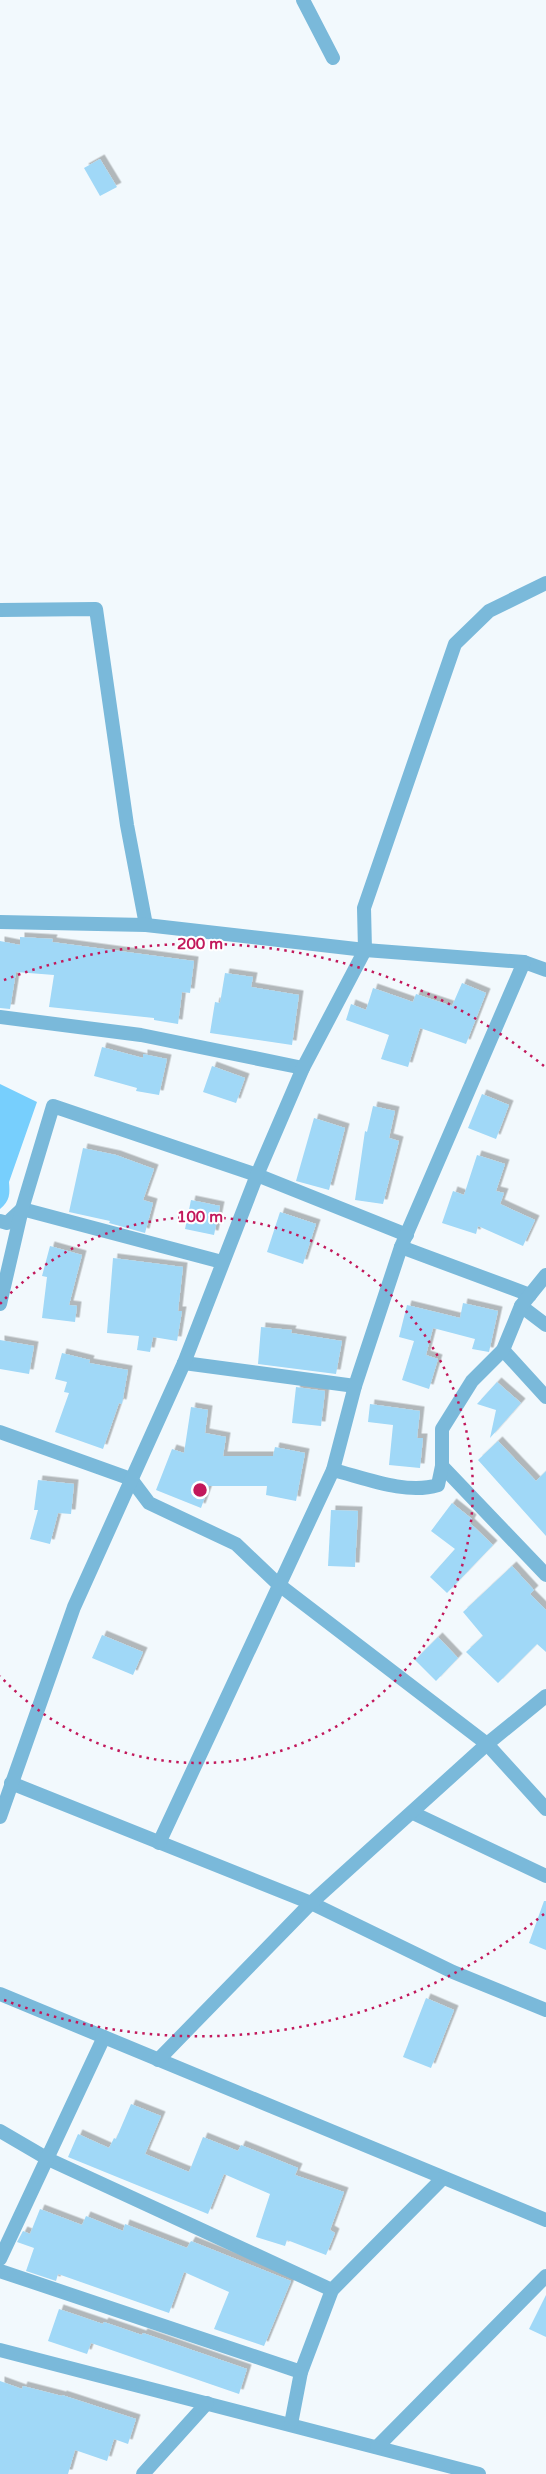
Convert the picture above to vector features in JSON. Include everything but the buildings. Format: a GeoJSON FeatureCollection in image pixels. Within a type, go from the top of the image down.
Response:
{"type":"FeatureCollection","features":[{"type":"Feature","properties":{"kind":"street"},"geometry":{"type":"LineString","coordinates":[[303,0],[333,58]]}},
{"type":"Feature","properties":{"kind":"street"},"geometry":{"type":"LineString","coordinates":[[0,1817],[74,1607],[184,1363],[257,1175],[303,1068],[365,950],[364,908],[455,644],[489,610],[546,583]]}},
{"type":"Feature","properties":{"kind":"street"},"geometry":{"type":"LineString","coordinates":[[0,610],[96,609],[127,825],[146,925]]}},
{"type":"Feature","properties":{"kind":"street"},"geometry":{"type":"LineString","coordinates":[[0,922],[146,925],[365,950],[524,962],[546,970]]}},
{"type":"Feature","properties":{"kind":"street"},"geometry":{"type":"LineString","coordinates":[[159,1843],[278,1584],[333,1470],[355,1386],[404,1241],[524,962]]}},
{"type":"Feature","properties":{"kind":"street"},"geometry":{"type":"LineString","coordinates":[[0,1018],[141,1035],[303,1068]]}},
{"type":"Feature","properties":{"kind":"street"},"geometry":{"type":"LineString","coordinates":[[0,1304],[22,1209],[53,1106],[257,1175],[530,1295]]}},
{"type":"Feature","properties":{"kind":"street"},"geometry":{"type":"LineString","coordinates":[[0,1221],[8,1224],[22,1209]]}},
{"type":"Feature","properties":{"kind":"street"},"geometry":{"type":"LineString","coordinates":[[22,1209],[222,1262]]}},
{"type":"Feature","properties":{"kind":"street"},"geometry":{"type":"LineString","coordinates":[[333,1470],[392,1484],[424,1489],[438,1485],[442,1466],[442,1430],[472,1381],[503,1350],[521,1306],[546,1275]]}},
{"type":"Feature","properties":{"kind":"street"},"geometry":{"type":"LineString","coordinates":[[521,1306],[546,1324]]}},
{"type":"Feature","properties":{"kind":"street"},"geometry":{"type":"LineString","coordinates":[[503,1350],[546,1397]]}},
{"type":"Feature","properties":{"kind":"street"},"geometry":{"type":"LineString","coordinates":[[184,1363],[355,1386]]}},
{"type":"Feature","properties":{"kind":"street"},"geometry":{"type":"LineString","coordinates":[[0,1432],[131,1479],[149,1503],[236,1544],[278,1584],[487,1744],[546,1809]]}},
{"type":"Feature","properties":{"kind":"street"},"geometry":{"type":"LineString","coordinates":[[442,1466],[546,1575]]}},
{"type":"Feature","properties":{"kind":"street"},"geometry":{"type":"LineString","coordinates":[[158,2060],[311,1903],[487,1744],[546,1696]]}},
{"type":"Feature","properties":{"kind":"street"},"geometry":{"type":"LineString","coordinates":[[11,1783],[311,1903],[453,1972],[546,2010]]}},
{"type":"Feature","properties":{"kind":"street"},"geometry":{"type":"LineString","coordinates":[[413,1812],[546,1876]]}},
{"type":"Feature","properties":{"kind":"street"},"geometry":{"type":"LineString","coordinates":[[0,1994],[442,2179],[546,2220]]}},
{"type":"Feature","properties":{"kind":"street"},"geometry":{"type":"LineString","coordinates":[[0,2259],[104,2037]]}},
{"type":"Feature","properties":{"kind":"street"},"geometry":{"type":"LineString","coordinates":[[0,2131],[48,2159],[332,2290]]}},
{"type":"Feature","properties":{"kind":"street"},"geometry":{"type":"LineString","coordinates":[[291,2424],[301,2372],[332,2290],[442,2179]]}},
{"type":"Feature","properties":{"kind":"street"},"geometry":{"type":"LineString","coordinates":[[0,2271],[301,2372]]}},
{"type":"Feature","properties":{"kind":"street"},"geometry":{"type":"LineString","coordinates":[[377,2447],[546,2276]]}},
{"type":"Feature","properties":{"kind":"street"},"geometry":{"type":"LineString","coordinates":[[0,2350],[480,2474]]}},
{"type":"Feature","properties":{"kind":"street"},"geometry":{"type":"LineString","coordinates":[[143,2474],[207,2403]]}},
{"type":"Feature","properties":{"kind":"shaded area"},"geometry":{"type":"Polygon","coordinates":[[[0,1084],[37,1102],[9,1182],[9,1197],[0,1209],[0,1084]]]}}]}
